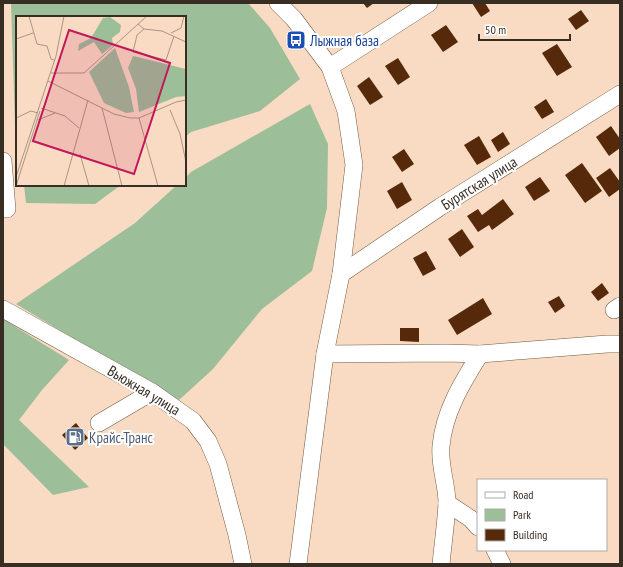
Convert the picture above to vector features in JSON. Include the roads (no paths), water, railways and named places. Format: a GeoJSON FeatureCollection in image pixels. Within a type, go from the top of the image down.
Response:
{"type":"FeatureCollection","features":[{"type":"Feature","properties":{"kind":"street"},"geometry":{"type":"LineString","coordinates":[[278,3],[294,19],[330,67],[346,111],[354,165],[341,274],[325,354],[298,564]]}},
{"type":"Feature","properties":{"kind":"street"},"geometry":{"type":"LineString","coordinates":[[330,67],[429,3]]}},
{"type":"Feature","properties":{"kind":"street","name":"Бурятская улица"},"geometry":{"type":"LineString","coordinates":[[341,274],[440,207],[620,94]]}},
{"type":"Feature","properties":{"kind":"street"},"geometry":{"type":"LineString","coordinates":[[3,161],[8,209],[3,209]]}},
{"type":"Feature","properties":{"kind":"street","name":"Вьюжная улица"},"geometry":{"type":"LineString","coordinates":[[3,309],[152,392],[193,421],[208,440],[218,464],[237,535],[243,564]]}},
{"type":"Feature","properties":{"kind":"street"},"geometry":{"type":"LineString","coordinates":[[325,354],[480,354],[620,344]]}},
{"type":"Feature","properties":{"kind":"street"},"geometry":{"type":"LineString","coordinates":[[441,564],[447,503],[441,466],[441,446],[446,420],[457,392],[480,354]]}},
{"type":"Feature","properties":{"kind":"street"},"geometry":{"type":"LineString","coordinates":[[98,423],[152,392]]}},
{"type":"Feature","properties":{"kind":"street"},"geometry":{"type":"LineString","coordinates":[[447,503],[471,519],[477,526]]}},
{"type":"Feature","properties":{"kind":"street"},"geometry":{"type":"LineString","coordinates":[[496,551],[502,564]]}},
{"type":"Feature","properties":{"kind":"place","name":"Лыжная база"},"geometry":{"type":"Point","coordinates":[296,40]}},
{"type":"Feature","properties":{"kind":"place","name":"Крайс-Транс"},"geometry":{"type":"Point","coordinates":[75,437]}}]}
